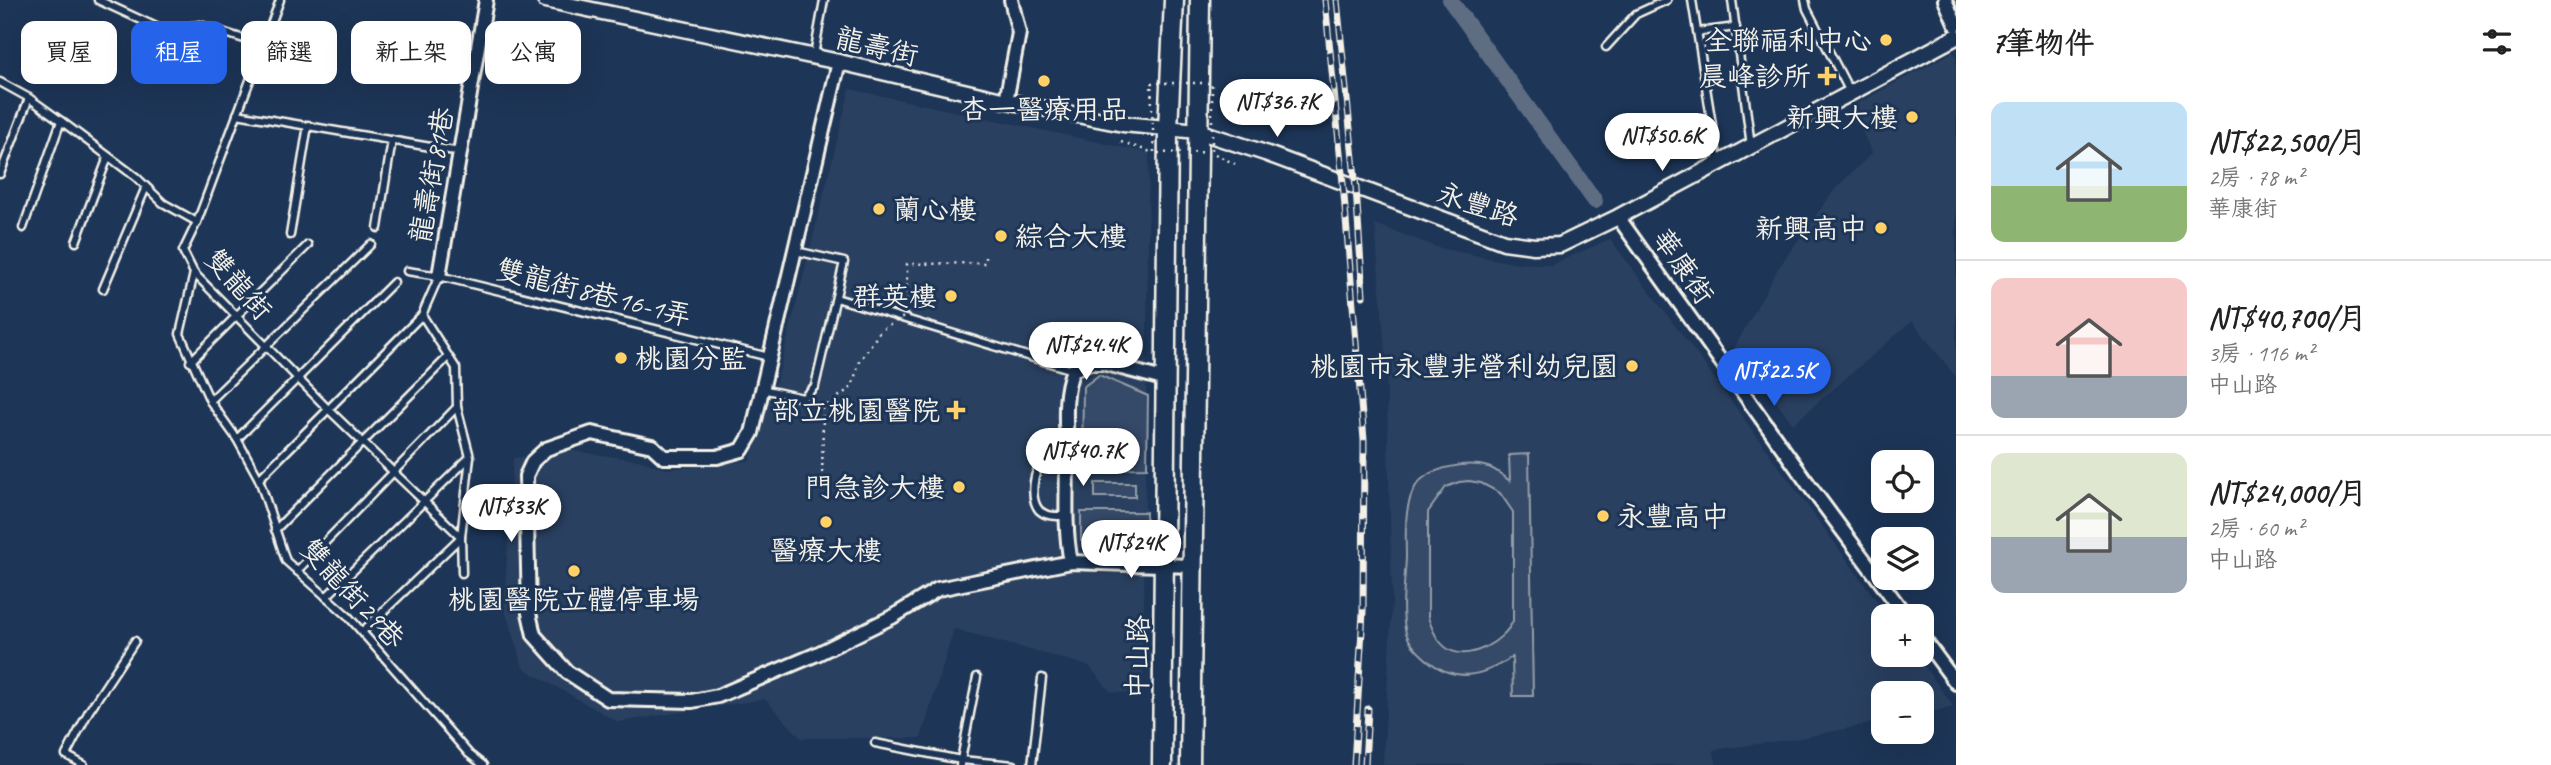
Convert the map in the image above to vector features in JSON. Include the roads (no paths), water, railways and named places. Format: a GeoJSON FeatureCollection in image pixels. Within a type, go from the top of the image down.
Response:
{"type":"FeatureCollection","features":[{"type":"Feature","properties":{"kind":"main road","name":"中山路"},"geometry":{"type":"LineString","coordinates":[[1162,765],[1168,130],[1174,0]]}},
{"type":"Feature","properties":{"kind":"main road","name":"中山路"},"geometry":{"type":"LineString","coordinates":[[1189,765],[1200,0]]}},
{"type":"Feature","properties":{"kind":"street","name":"龍壽街81巷"},"geometry":{"type":"LineString","coordinates":[[439,276],[486,0]]}},
{"type":"Feature","properties":{"kind":"street","name":"龍壽街"},"geometry":{"type":"LineString","coordinates":[[545,0],[839,62],[1006,101],[1123,124],[1198,131]]}},
{"type":"Feature","properties":{"kind":"street"},"geometry":{"type":"LineString","coordinates":[[1006,101],[1019,33],[1011,0]]}},
{"type":"Feature","properties":{"kind":"street"},"geometry":{"type":"LineString","coordinates":[[1945,0],[1956,25]]}},
{"type":"Feature","properties":{"kind":"street","name":"永豐路"},"geometry":{"type":"LineString","coordinates":[[1198,131],[1265,153],[1504,242],[1534,246],[1560,245],[1618,217],[1956,37]]}},
{"type":"Feature","properties":{"kind":"street"},"geometry":{"type":"LineString","coordinates":[[839,62],[752,433],[742,450],[717,457],[664,457],[652,446],[592,433],[546,449],[533,461],[526,476],[529,613],[534,635],[567,672],[608,699],[692,701],[718,696],[817,654],[892,617],[938,589],[1071,562],[1192,566]]}},
{"type":"Feature","properties":{"kind":"street","name":"華康街"},"geometry":{"type":"LineString","coordinates":[[1618,217],[1897,604]]}},
{"type":"Feature","properties":{"kind":"street"},"geometry":{"type":"LineString","coordinates":[[1071,562],[1066,516],[1068,382],[1073,370],[1090,363],[1103,363],[1167,380]]}},
{"type":"Feature","properties":{"kind":"street"},"geometry":{"type":"LineString","coordinates":[[1934,653],[1956,683]]}},
{"type":"Feature","properties":{"kind":"lane"},"geometry":{"type":"LineString","coordinates":[[97,0],[163,30],[200,25],[241,37]]}},
{"type":"Feature","properties":{"kind":"lane"},"geometry":{"type":"LineString","coordinates":[[272,21],[280,0]]}},
{"type":"Feature","properties":{"kind":"lane"},"geometry":{"type":"LineString","coordinates":[[814,57],[824,0]]}},
{"type":"Feature","properties":{"kind":"lane"},"geometry":{"type":"LineString","coordinates":[[1606,47],[1636,14],[1657,2],[1667,0]]}},
{"type":"Feature","properties":{"kind":"lane"},"geometry":{"type":"LineString","coordinates":[[1692,0],[1718,162]]}},
{"type":"Feature","properties":{"kind":"lane"},"geometry":{"type":"LineString","coordinates":[[1732,0],[1751,146]]}},
{"type":"Feature","properties":{"kind":"lane"},"geometry":{"type":"LineString","coordinates":[[1805,0],[1807,9],[1851,94]]}},
{"type":"Feature","properties":{"kind":"lane"},"geometry":{"type":"LineString","coordinates":[[1698,32],[1736,27]]}},
{"type":"Feature","properties":{"kind":"lane","name":"雙龍街"},"geometry":{"type":"LineString","coordinates":[[0,82],[29,98],[61,121],[108,156],[163,203],[197,222],[183,251],[194,273],[327,408],[461,537]]}},
{"type":"Feature","properties":{"kind":"lane"},"geometry":{"type":"LineString","coordinates":[[197,222],[248,84]]}},
{"type":"Feature","properties":{"kind":"lane"},"geometry":{"type":"LineString","coordinates":[[0,174],[29,98]]}},
{"type":"Feature","properties":{"kind":"lane"},"geometry":{"type":"LineString","coordinates":[[237,114],[460,152]]}},
{"type":"Feature","properties":{"kind":"lane"},"geometry":{"type":"LineString","coordinates":[[23,228],[61,121]]}},
{"type":"Feature","properties":{"kind":"lane"},"geometry":{"type":"LineString","coordinates":[[290,235],[308,125]]}},
{"type":"Feature","properties":{"kind":"lane"},"geometry":{"type":"LineString","coordinates":[[378,228],[392,140]]}},
{"type":"Feature","properties":{"kind":"lane"},"geometry":{"type":"LineString","coordinates":[[76,242],[108,156]]}},
{"type":"Feature","properties":{"kind":"lane"},"geometry":{"type":"LineString","coordinates":[[103,289],[146,187]]}},
{"type":"Feature","properties":{"kind":"lane"},"geometry":{"type":"LineString","coordinates":[[210,401],[371,244]]}},
{"type":"Feature","properties":{"kind":"lane"},"geometry":{"type":"LineString","coordinates":[[190,362],[308,245]]}},
{"type":"Feature","properties":{"kind":"lane"},"geometry":{"type":"LineString","coordinates":[[762,389],[803,398],[815,386],[844,262],[796,251]]}},
{"type":"Feature","properties":{"kind":"lane","name":"雙龍街8巷16-1弄"},"geometry":{"type":"LineString","coordinates":[[407,271],[439,276],[770,357]]}},
{"type":"Feature","properties":{"kind":"lane","name":"雙龍街29巷"},"geometry":{"type":"LineString","coordinates":[[194,273],[180,334],[190,362],[210,401],[237,439],[259,479],[286,561],[363,631],[469,754],[483,765]]}},
{"type":"Feature","properties":{"kind":"lane"},"geometry":{"type":"LineString","coordinates":[[259,479],[327,408],[422,316],[439,276]]}},
{"type":"Feature","properties":{"kind":"lane"},"geometry":{"type":"LineString","coordinates":[[237,439],[394,282]]}},
{"type":"Feature","properties":{"kind":"lane"},"geometry":{"type":"LineString","coordinates":[[836,298],[1073,370]]}},
{"type":"Feature","properties":{"kind":"lane"},"geometry":{"type":"LineString","coordinates":[[422,316],[456,368],[457,407],[470,457],[461,537],[462,573]]}},
{"type":"Feature","properties":{"kind":"lane"},"geometry":{"type":"LineString","coordinates":[[275,530],[448,357]]}},
{"type":"Feature","properties":{"kind":"lane"},"geometry":{"type":"LineString","coordinates":[[297,571],[457,407]]}},
{"type":"Feature","properties":{"kind":"lane"},"geometry":{"type":"LineString","coordinates":[[326,597],[470,457]]}},
{"type":"Feature","properties":{"kind":"lane"},"geometry":{"type":"LineString","coordinates":[[1066,516],[1050,516],[1038,509],[1035,503],[1035,476],[1043,464],[1067,460]]}},
{"type":"Feature","properties":{"kind":"lane"},"geometry":{"type":"LineString","coordinates":[[363,631],[461,537]]}},
{"type":"Feature","properties":{"kind":"lane"},"geometry":{"type":"LineString","coordinates":[[84,765],[66,755],[89,711],[135,641]]}},
{"type":"Feature","properties":{"kind":"lane"},"geometry":{"type":"LineString","coordinates":[[960,762],[977,677]]}},
{"type":"Feature","properties":{"kind":"lane"},"geometry":{"type":"LineString","coordinates":[[1032,765],[1042,678]]}},
{"type":"Feature","properties":{"kind":"lane"},"geometry":{"type":"LineString","coordinates":[[875,743],[960,762],[1014,765]]}},
{"type":"Feature","properties":{"kind":"waterway"},"geometry":{"type":"LineString","coordinates":[[1450,0],[1595,201]]}},
{"type":"Feature","properties":{"kind":"railway"},"geometry":{"type":"LineString","coordinates":[[1325,0],[1364,440],[1363,612],[1354,765]]}},
{"type":"Feature","properties":{"kind":"railway"},"geometry":{"type":"LineString","coordinates":[[1337,0],[1356,188],[1363,296]]}},
{"type":"Feature","properties":{"kind":"railway"},"geometry":{"type":"LineString","coordinates":[[1365,765],[1368,709]]}},
{"type":"Feature","properties":{"kind":"place","name":"全聯福利中心"},"geometry":{"type":"Point","coordinates":[1886,40]}},
{"type":"Feature","properties":{"kind":"place","name":"晨峰診所"},"geometry":{"type":"Point","coordinates":[1827,76]}},
{"type":"Feature","properties":{"kind":"place","name":"杏一醫療用品"},"geometry":{"type":"Point","coordinates":[1044,81]}},
{"type":"Feature","properties":{"kind":"place","name":"新興大樓"},"geometry":{"type":"Point","coordinates":[1912,117]}},
{"type":"Feature","properties":{"kind":"place","name":"蘭心樓"},"geometry":{"type":"Point","coordinates":[879,209]}},
{"type":"Feature","properties":{"kind":"place","name":"新興高中"},"geometry":{"type":"Point","coordinates":[1881,228]}},
{"type":"Feature","properties":{"kind":"place","name":"綜合大樓"},"geometry":{"type":"Point","coordinates":[1001,236]}},
{"type":"Feature","properties":{"kind":"place","name":"群英樓"},"geometry":{"type":"Point","coordinates":[951,296]}},
{"type":"Feature","properties":{"kind":"place","name":"桃園分監"},"geometry":{"type":"Point","coordinates":[621,358]}},
{"type":"Feature","properties":{"kind":"place","name":"桃園市永豐非營利幼兒園"},"geometry":{"type":"Point","coordinates":[1632,366]}},
{"type":"Feature","properties":{"kind":"place","name":"部立桃園醫院"},"geometry":{"type":"Point","coordinates":[956,410]}},
{"type":"Feature","properties":{"kind":"place","name":"門急診大樓"},"geometry":{"type":"Point","coordinates":[959,487]}},
{"type":"Feature","properties":{"kind":"place","name":"永豐高中"},"geometry":{"type":"Point","coordinates":[1603,516]}},
{"type":"Feature","properties":{"kind":"place","name":"醫療大樓"},"geometry":{"type":"Point","coordinates":[826,522]}},
{"type":"Feature","properties":{"kind":"place","name":"桃園醫院立體停車場"},"geometry":{"type":"Point","coordinates":[574,571]}}]}
